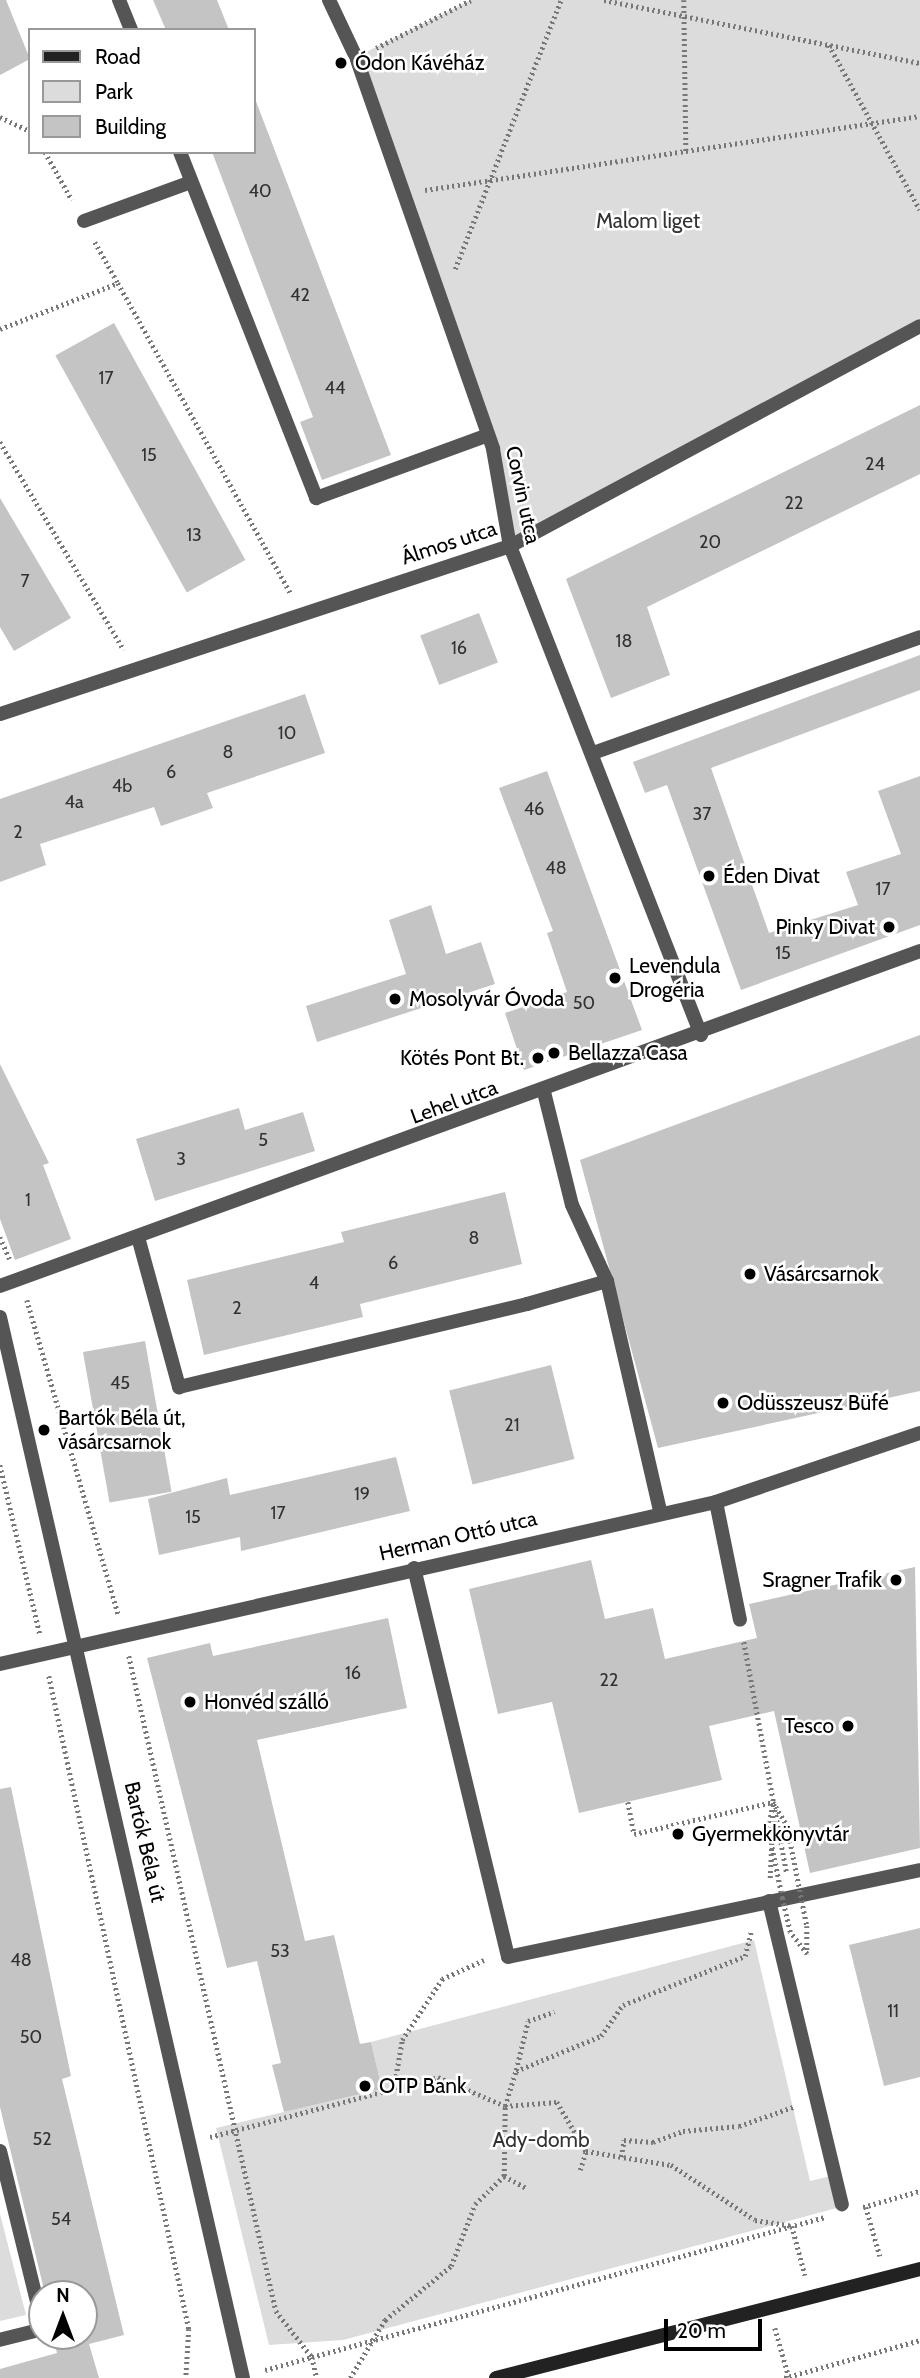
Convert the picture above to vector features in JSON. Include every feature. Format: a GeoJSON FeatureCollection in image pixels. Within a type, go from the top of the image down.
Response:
{"type":"FeatureCollection","features":[{"type":"Feature","properties":{"kind":"street"},"geometry":{"type":"LineString","coordinates":[[119,0],[130,28]]}},
{"type":"Feature","properties":{"kind":"street","name":"Corvin utca"},"geometry":{"type":"LineString","coordinates":[[329,0],[356,57],[488,435],[510,546],[701,1035]]}},
{"type":"Feature","properties":{"kind":"street"},"geometry":{"type":"LineString","coordinates":[[181,154],[316,498],[488,435]]}},
{"type":"Feature","properties":{"kind":"street"},"geometry":{"type":"LineString","coordinates":[[84,221],[191,182]]}},
{"type":"Feature","properties":{"kind":"street","name":"Álmos utca"},"geometry":{"type":"LineString","coordinates":[[0,713],[510,546],[920,326]]}},
{"type":"Feature","properties":{"kind":"street"},"geometry":{"type":"LineString","coordinates":[[593,753],[920,637]]}},
{"type":"Feature","properties":{"kind":"street","name":"Lehel utca"},"geometry":{"type":"LineString","coordinates":[[0,1286],[701,1035],[920,951]]}},
{"type":"Feature","properties":{"kind":"street"},"geometry":{"type":"LineString","coordinates":[[544,1092],[572,1205],[607,1281],[660,1511]]}},
{"type":"Feature","properties":{"kind":"street"},"geometry":{"type":"LineString","coordinates":[[138,1237],[179,1387],[527,1304],[607,1281]]}},
{"type":"Feature","properties":{"kind":"street","name":"Bartók Béla út"},"geometry":{"type":"LineString","coordinates":[[0,1317],[78,1643],[243,2377]]}},
{"type":"Feature","properties":{"kind":"street","name":"Herman Ottó utca"},"geometry":{"type":"LineString","coordinates":[[0,1664],[124,1631],[660,1511],[716,1502],[920,1433]]}},
{"type":"Feature","properties":{"kind":"street"},"geometry":{"type":"LineString","coordinates":[[716,1502],[740,1620]]}},
{"type":"Feature","properties":{"kind":"street"},"geometry":{"type":"LineString","coordinates":[[414,1568],[508,1957],[920,1870]]}},
{"type":"Feature","properties":{"kind":"street"},"geometry":{"type":"LineString","coordinates":[[763,1902],[848,2207]]}},
{"type":"Feature","properties":{"kind":"street"},"geometry":{"type":"LineString","coordinates":[[0,2151],[41,2318],[35,2331],[0,2340]]}},
{"type":"Feature","properties":{"kind":"street"},"geometry":{"type":"LineString","coordinates":[[496,2378],[920,2269]]}},
{"type":"Feature","properties":{"kind":"path"},"geometry":{"type":"LineString","coordinates":[[356,57],[471,0]]}},
{"type":"Feature","properties":{"kind":"path"},"geometry":{"type":"LineString","coordinates":[[442,302],[561,0]]}},
{"type":"Feature","properties":{"kind":"path"},"geometry":{"type":"LineString","coordinates":[[604,0],[684,11],[920,63]]}},
{"type":"Feature","properties":{"kind":"path"},"geometry":{"type":"LineString","coordinates":[[684,0],[685,151]]}},
{"type":"Feature","properties":{"kind":"path"},"geometry":{"type":"LineString","coordinates":[[829,44],[920,210]]}},
{"type":"Feature","properties":{"kind":"path"},"geometry":{"type":"LineString","coordinates":[[403,193],[920,116]]}},
{"type":"Feature","properties":{"kind":"path"},"geometry":{"type":"LineString","coordinates":[[0,117],[28,130]]}},
{"type":"Feature","properties":{"kind":"path"},"geometry":{"type":"LineString","coordinates":[[0,328],[118,283],[301,613]]}},
{"type":"Feature","properties":{"kind":"path"},"geometry":{"type":"LineString","coordinates":[[0,442],[135,669]]}},
{"type":"Feature","properties":{"kind":"path"},"geometry":{"type":"LineString","coordinates":[[28,1303],[124,1631],[276,2311],[312,2357],[317,2378]]}},
{"type":"Feature","properties":{"kind":"path"},"geometry":{"type":"LineString","coordinates":[[0,1465],[44,1652],[189,2329],[186,2378]]}},
{"type":"Feature","properties":{"kind":"path"},"geometry":{"type":"LineString","coordinates":[[740,1620],[792,1896]]}},
{"type":"Feature","properties":{"kind":"path"},"geometry":{"type":"LineString","coordinates":[[628,1801],[634,1834],[773,1802]]}},
{"type":"Feature","properties":{"kind":"path"},"geometry":{"type":"LineString","coordinates":[[773,1802],[787,1825],[807,1926],[807,1954],[790,1932],[768,1828],[773,1802]]}},
{"type":"Feature","properties":{"kind":"path"},"geometry":{"type":"LineString","coordinates":[[516,2071],[601,2036],[623,2005],[745,1956],[763,1902],[773,1802]]}},
{"type":"Feature","properties":{"kind":"path"},"geometry":{"type":"LineString","coordinates":[[394,2087],[402,2040],[442,1979],[506,1950]]}},
{"type":"Feature","properties":{"kind":"path"},"geometry":{"type":"LineString","coordinates":[[350,2378],[367,2343],[451,2266],[475,2204],[504,2176],[505,2106],[528,2021],[554,2012]]}},
{"type":"Feature","properties":{"kind":"path"},"geometry":{"type":"LineString","coordinates":[[191,2141],[438,2077],[505,2106],[557,2102],[586,2151],[580,2170]]}},
{"type":"Feature","properties":{"kind":"path"},"geometry":{"type":"LineString","coordinates":[[621,2157],[624,2140],[653,2142],[682,2131],[739,2126],[817,2100]]}},
{"type":"Feature","properties":{"kind":"path"},"geometry":{"type":"LineString","coordinates":[[586,2151],[671,2165],[755,2220],[792,2226]]}},
{"type":"Feature","properties":{"kind":"path"},"geometry":{"type":"LineString","coordinates":[[504,2176],[525,2187]]}},
{"type":"Feature","properties":{"kind":"path"},"geometry":{"type":"LineString","coordinates":[[848,2207],[866,2206],[920,2191]]}},
{"type":"Feature","properties":{"kind":"path"},"geometry":{"type":"LineString","coordinates":[[863,2195],[886,2277]]}},
{"type":"Feature","properties":{"kind":"path"},"geometry":{"type":"LineString","coordinates":[[243,2377],[831,2216]]}},
{"type":"Feature","properties":{"kind":"path"},"geometry":{"type":"LineString","coordinates":[[792,2226],[810,2296]]}},
{"type":"Feature","properties":{"kind":"path"},"geometry":{"type":"LineString","coordinates":[[770,2307],[787,2378],[920,2340]]}},
{"type":"Feature","properties":{"kind":"green space","name":"Malom liget"},"geometry":{"type":"Polygon","coordinates":[[[471,0],[920,0],[920,326],[510,546],[493,449],[356,57],[471,0]]]}},
{"type":"Feature","properties":{"kind":"green space","name":"Ady-domb"},"geometry":{"type":"Polygon","coordinates":[[[754,1940],[810,2181],[835,2175],[837,2208],[343,2340],[269,2345],[216,2128],[382,2089],[371,2042],[754,1940]]]}},
{"type":"Feature","properties":{"kind":"green space"},"geometry":{"type":"Polygon","coordinates":[[[0,2214],[26,2315],[0,2321],[0,2214]]]}},
{"type":"Feature","properties":{"kind":"building"},"geometry":{"type":"Polygon","coordinates":[[[0,0],[6,0],[28,60],[0,75],[0,0]]]}},
{"type":"Feature","properties":{"kind":"building"},"geometry":{"type":"Polygon","coordinates":[[[153,0],[217,0],[228,28],[165,28],[153,0]]]}},
{"type":"Feature","properties":{"kind":"building"},"geometry":{"type":"Polygon","coordinates":[[[256,101],[391,455],[322,480],[300,422],[313,417],[213,154],[256,154],[256,101]]]}},
{"type":"Feature","properties":{"kind":"building"},"geometry":{"type":"Polygon","coordinates":[[[114,323],[245,560],[187,593],[55,355],[114,323]]]}},
{"type":"Feature","properties":{"kind":"building"},"geometry":{"type":"Polygon","coordinates":[[[920,405],[920,474],[647,607],[670,675],[611,698],[566,579],[920,405]]]}},
{"type":"Feature","properties":{"kind":"building"},"geometry":{"type":"Polygon","coordinates":[[[0,498],[71,618],[14,651],[0,627],[0,498]]]}},
{"type":"Feature","properties":{"kind":"building"},"geometry":{"type":"Polygon","coordinates":[[[479,613],[498,662],[439,685],[420,636],[479,613]]]}},
{"type":"Feature","properties":{"kind":"building"},"geometry":{"type":"Polygon","coordinates":[[[920,655],[920,690],[711,768],[769,933],[858,905],[846,872],[901,854],[878,791],[920,776],[920,925],[741,990],[667,785],[645,793],[633,762],[920,655]]]}},
{"type":"Feature","properties":{"kind":"building"},"geometry":{"type":"Polygon","coordinates":[[[305,694],[325,753],[207,793],[213,808],[161,826],[154,807],[40,844],[46,865],[0,882],[0,799],[305,694]]]}},
{"type":"Feature","properties":{"kind":"building"},"geometry":{"type":"Polygon","coordinates":[[[547,771],[642,1030],[524,1070],[505,1013],[567,992],[547,933],[553,931],[499,788],[547,771]]]}},
{"type":"Feature","properties":{"kind":"building","name":"Mosolyvár Óvoda"},"geometry":{"type":"Polygon","coordinates":[[[431,905],[446,954],[481,942],[495,984],[317,1042],[306,1006],[406,974],[389,920],[431,905]]]}},
{"type":"Feature","properties":{"kind":"building","name":"Vásárcsarnok"},"geometry":{"type":"Polygon","coordinates":[[[920,1035],[920,1391],[658,1448],[580,1160],[920,1035]]]}},
{"type":"Feature","properties":{"kind":"building"},"geometry":{"type":"Polygon","coordinates":[[[0,1064],[49,1163],[43,1165],[71,1239],[15,1260],[0,1219],[0,1064]]]}},
{"type":"Feature","properties":{"kind":"building"},"geometry":{"type":"Polygon","coordinates":[[[239,1108],[245,1130],[303,1112],[315,1151],[155,1201],[136,1139],[239,1108]]]}},
{"type":"Feature","properties":{"kind":"building"},"geometry":{"type":"Polygon","coordinates":[[[505,1192],[522,1264],[360,1304],[363,1317],[204,1355],[187,1280],[344,1242],[341,1232],[505,1192]]]}},
{"type":"Feature","properties":{"kind":"building"},"geometry":{"type":"Polygon","coordinates":[[[145,1341],[172,1492],[110,1503],[83,1352],[145,1341]]]}},
{"type":"Feature","properties":{"kind":"building"},"geometry":{"type":"Polygon","coordinates":[[[551,1365],[574,1459],[473,1485],[449,1390],[551,1365]]]}},
{"type":"Feature","properties":{"kind":"building"},"geometry":{"type":"Polygon","coordinates":[[[396,1457],[410,1511],[241,1551],[240,1537],[159,1555],[148,1499],[227,1478],[230,1495],[396,1457]]]}},
{"type":"Feature","properties":{"kind":"building"},"geometry":{"type":"Polygon","coordinates":[[[591,1560],[605,1619],[653,1608],[665,1659],[757,1638],[749,1604],[915,1567],[920,1848],[810,1873],[774,1711],[709,1726],[722,1780],[579,1813],[552,1702],[498,1714],[469,1589],[591,1560]]]}},
{"type":"Feature","properties":{"kind":"building"},"geometry":{"type":"Polygon","coordinates":[[[388,1618],[407,1708],[257,1740],[305,1941],[334,1935],[360,2044],[371,2042],[382,2089],[284,2112],[272,2065],[281,2063],[257,1961],[227,1968],[147,1658],[210,1643],[213,1656],[388,1618]]]}},
{"type":"Feature","properties":{"kind":"building"},"geometry":{"type":"Polygon","coordinates":[[[11,1787],[71,2076],[62,2079],[124,2335],[98,2342],[98,2280],[42,2280],[0,2107],[0,1789],[11,1787]]]}},
{"type":"Feature","properties":{"kind":"building"},"geometry":{"type":"Polygon","coordinates":[[[920,1928],[920,2077],[884,2086],[849,1945],[920,1928]]]}},
{"type":"Feature","properties":{"kind":"building"},"geometry":{"type":"Polygon","coordinates":[[[56,2350],[91,2350],[99,2378],[0,2378],[0,2369],[57,2353],[56,2350]]]}},
{"type":"Feature","properties":{"kind":"place","name":"Ódon Kávéház"},"geometry":{"type":"Point","coordinates":[341,63]}},
{"type":"Feature","properties":{"kind":"place","name":"Éden Divat"},"geometry":{"type":"Point","coordinates":[709,876]}},
{"type":"Feature","properties":{"kind":"place","name":"Pinky Divat"},"geometry":{"type":"Point","coordinates":[889,927]}},
{"type":"Feature","properties":{"kind":"place","name":"Levendula Drogéria"},"geometry":{"type":"Point","coordinates":[615,978]}},
{"type":"Feature","properties":{"kind":"place","name":"Mosolyvár Óvoda"},"geometry":{"type":"Point","coordinates":[395,999]}},
{"type":"Feature","properties":{"kind":"place","name":"Bellazza Casa"},"geometry":{"type":"Point","coordinates":[554,1053]}},
{"type":"Feature","properties":{"kind":"place","name":"Kötés Pont Bt."},"geometry":{"type":"Point","coordinates":[538,1058]}},
{"type":"Feature","properties":{"kind":"place","name":"Vásárcsarnok"},"geometry":{"type":"Point","coordinates":[750,1274]}},
{"type":"Feature","properties":{"kind":"place","name":"Odüsszeusz Büfé"},"geometry":{"type":"Point","coordinates":[723,1403]}},
{"type":"Feature","properties":{"kind":"place","name":"Bartók Béla út, vásárcsarnok"},"geometry":{"type":"Point","coordinates":[44,1430]}},
{"type":"Feature","properties":{"kind":"place","name":"Sragner Trafik"},"geometry":{"type":"Point","coordinates":[896,1580]}},
{"type":"Feature","properties":{"kind":"place","name":"Honvéd szálló"},"geometry":{"type":"Point","coordinates":[190,1702]}},
{"type":"Feature","properties":{"kind":"place","name":"Tesco"},"geometry":{"type":"Point","coordinates":[848,1726]}},
{"type":"Feature","properties":{"kind":"place","name":"Gyermekkönyvtár"},"geometry":{"type":"Point","coordinates":[678,1834]}},
{"type":"Feature","properties":{"kind":"place","name":"OTP Bank"},"geometry":{"type":"Point","coordinates":[365,2086]}}]}
